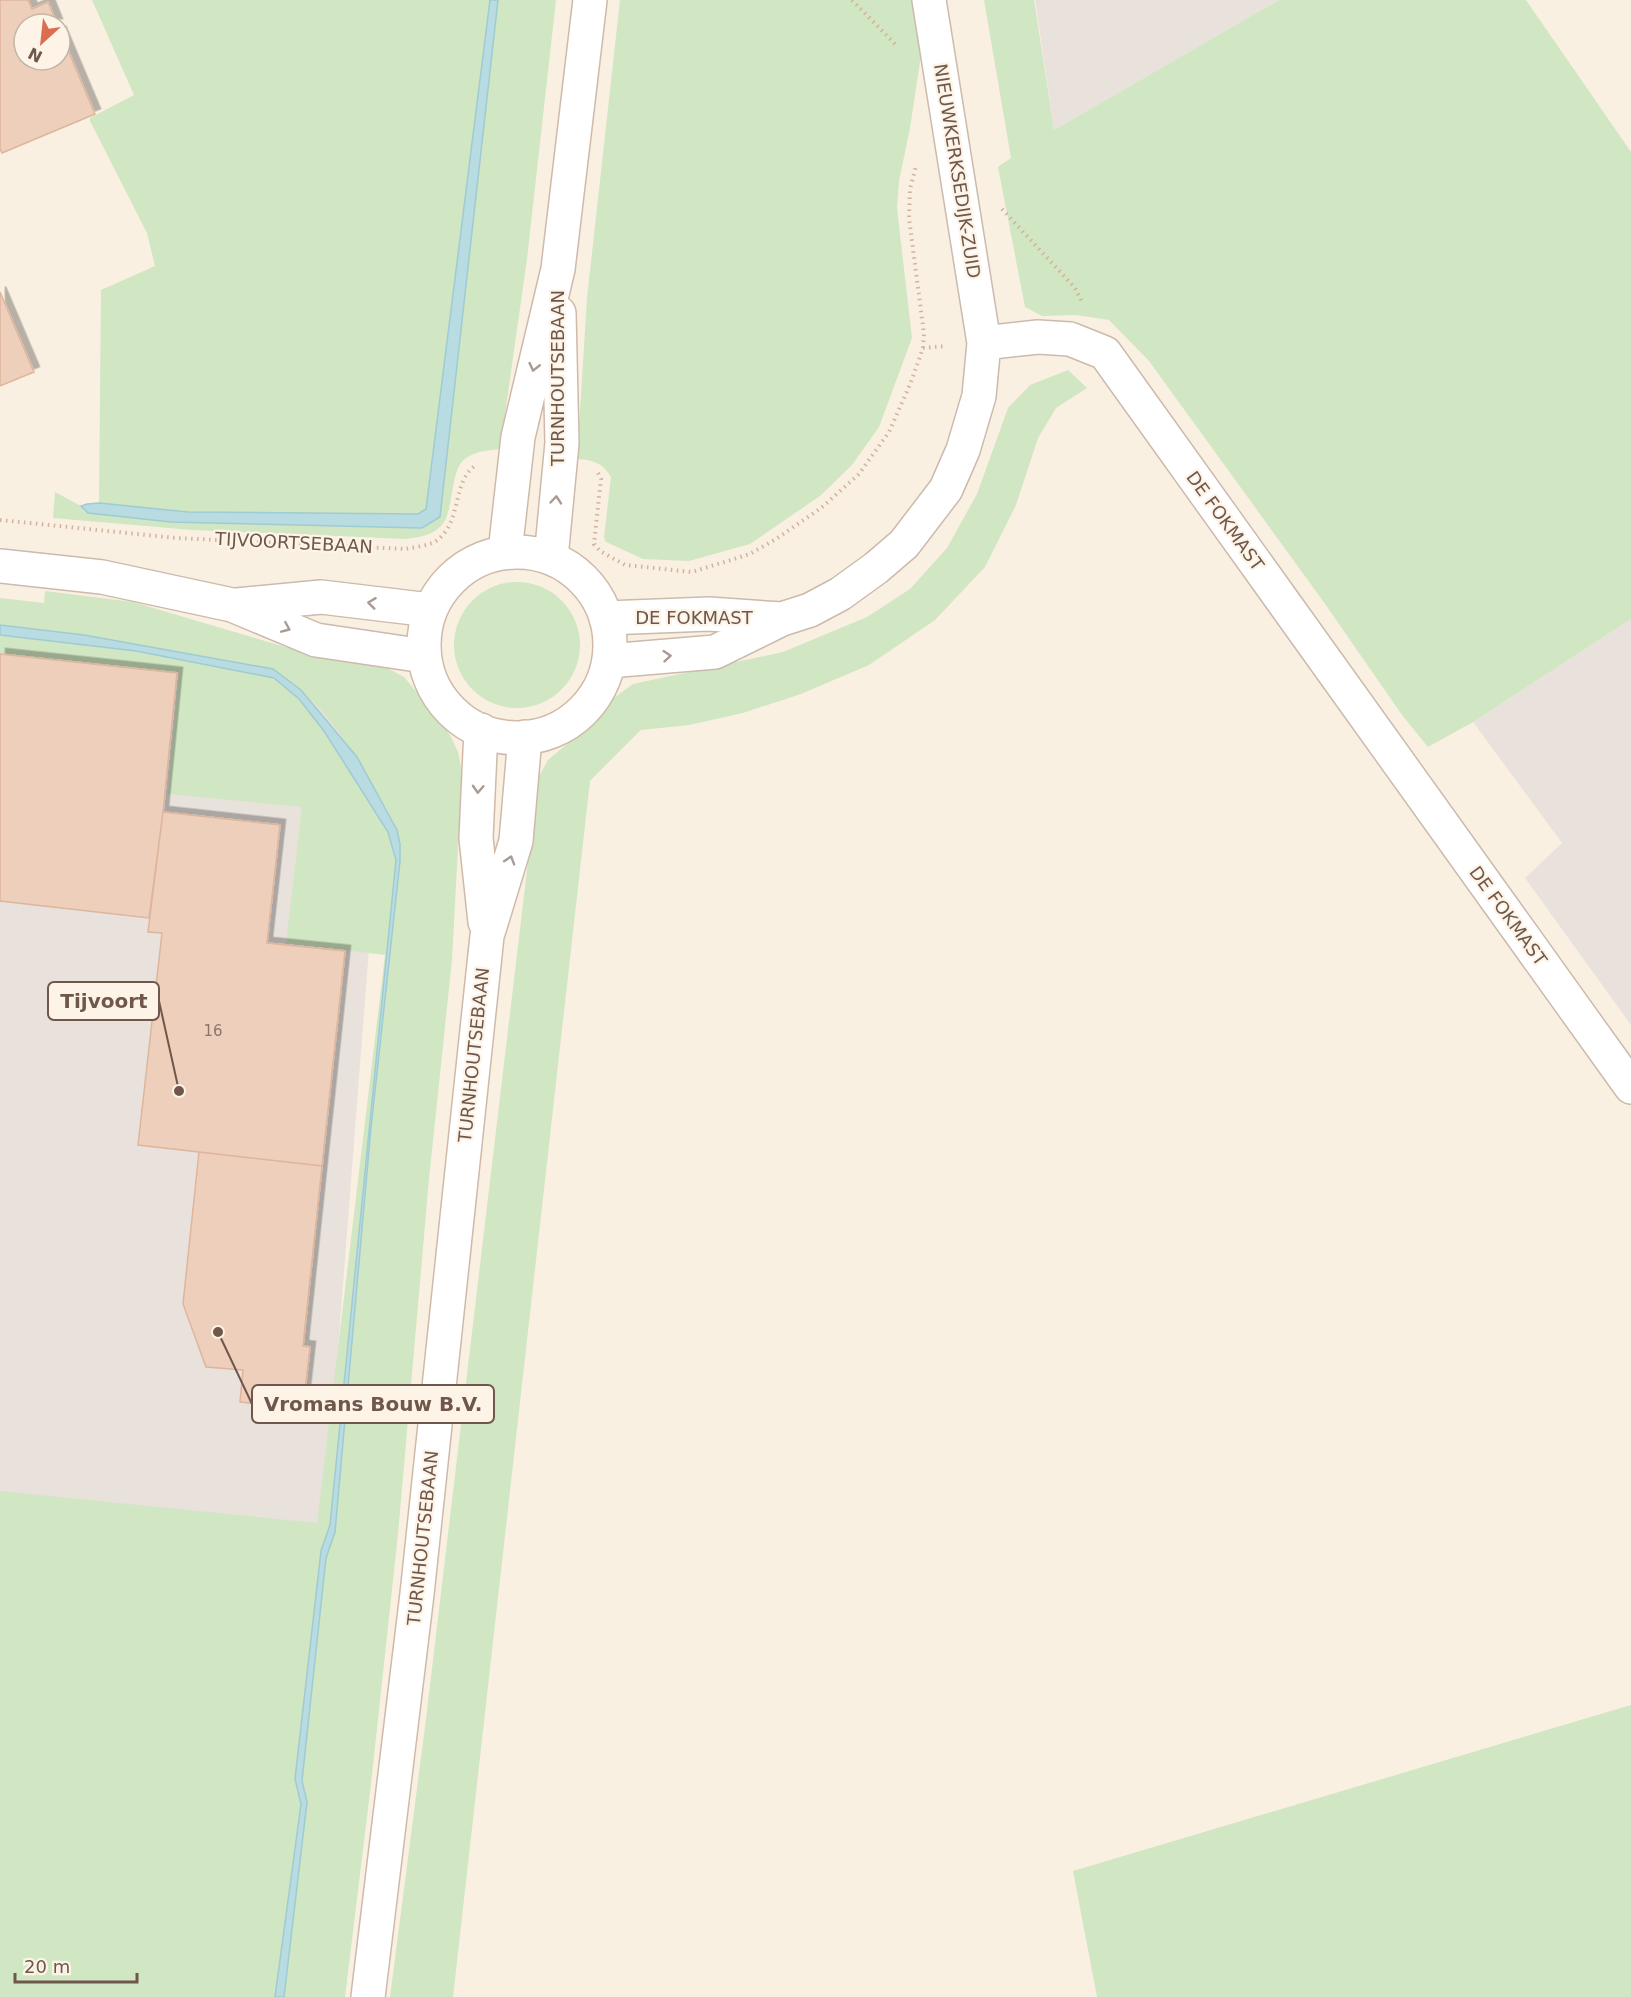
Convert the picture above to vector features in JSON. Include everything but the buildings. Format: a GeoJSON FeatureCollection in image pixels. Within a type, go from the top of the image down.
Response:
{"type":"FeatureCollection","features":[{"type":"Feature","properties":{"kind":"main road","name":"TURNHOUTSEBAAN"},"geometry":{"type":"LineString","coordinates":[[505,552],[518,437],[558,269],[590,0]]}},
{"type":"Feature","properties":{"kind":"main road","name":"NIEUWKERKSEDIJK-ZUID"},"geometry":{"type":"LineString","coordinates":[[929,0],[984,343]]}},
{"type":"Feature","properties":{"kind":"main road","name":"TURNHOUTSEBAAN"},"geometry":{"type":"LineString","coordinates":[[551,558],[562,443],[558,269]]}},
{"type":"Feature","properties":{"kind":"main road","name":"DE FOKMAST"},"geometry":{"type":"LineString","coordinates":[[609,661],[716,652],[782,619],[810,610],[840,594],[876,568],[904,544],[946,489],[963,450],[978,396],[984,343],[1038,337],[1070,339],[1105,353],[1631,1087]]}},
{"type":"Feature","properties":{"kind":"main road"},"geometry":{"type":"LineString","coordinates":[[505,552],[529,552],[551,558],[570,568],[586,582],[598,598],[606,618],[610,646],[609,661],[603,680],[593,698],[580,713],[545,734],[525,737],[495,735],[481,730],[464,721],[449,709],[433,684],[424,656],[423,640],[430,610],[439,592],[452,577],[468,565],[486,556],[505,552]]}},
{"type":"Feature","properties":{"kind":"main road"},"geometry":{"type":"LineString","coordinates":[[0,566],[102,577],[232,605],[316,640],[424,656]]}},
{"type":"Feature","properties":{"kind":"main road"},"geometry":{"type":"LineString","coordinates":[[232,605],[321,597],[430,610]]}},
{"type":"Feature","properties":{"kind":"main road","name":"DE FOKMAST"},"geometry":{"type":"LineString","coordinates":[[606,618],[709,614],[782,619]]}},
{"type":"Feature","properties":{"kind":"main road","name":"TURNHOUTSEBAAN"},"geometry":{"type":"LineString","coordinates":[[481,730],[476,838],[487,936]]}},
{"type":"Feature","properties":{"kind":"main road","name":"TURNHOUTSEBAAN"},"geometry":{"type":"LineString","coordinates":[[368,1997],[417,1594],[487,936],[516,841],[525,737]]}},
{"type":"Feature","properties":{"kind":"path"},"geometry":{"type":"LineString","coordinates":[[852,0],[901,51]]}},
{"type":"Feature","properties":{"kind":"path"},"geometry":{"type":"LineString","coordinates":[[1000,206],[1075,288],[1085,309]]}},
{"type":"Feature","properties":{"kind":"path"},"geometry":{"type":"LineString","coordinates":[[560,466],[589,468],[599,474],[601,479],[594,543],[600,551],[625,565],[656,569],[692,572],[717,565],[750,554],[776,539],[821,508],[859,474],[889,432],[923,348]]}},
{"type":"Feature","properties":{"kind":"path","name":"TIJVOORTSEBAAN"},"geometry":{"type":"LineString","coordinates":[[0,520],[176,538],[405,549],[435,542],[447,531],[454,515],[466,471],[488,459],[514,462]]}},
{"type":"Feature","properties":{"kind":"shaded area"},"geometry":{"type":"Polygon","coordinates":[[[1035,0],[1279,0],[1054,130],[1035,0]]]}},
{"type":"Feature","properties":{"kind":"shaded area"},"geometry":{"type":"Polygon","coordinates":[[[0,619],[390,677],[324,1531],[0,1505],[0,619]]]}},
{"type":"Feature","properties":{"kind":"shaded area"},"geometry":{"type":"Polygon","coordinates":[[[1631,619],[1631,1025],[1525,878],[1562,843],[1473,722],[1631,619]]]}},
{"type":"Feature","properties":{"kind":"green space"},"geometry":{"type":"Polygon","coordinates":[[[92,0],[490,0],[426,509],[419,514],[188,512],[99,503],[101,290],[155,266],[147,233],[90,121],[90,118],[134,95],[92,0]]]}},
{"type":"Feature","properties":{"kind":"green space"},"geometry":{"type":"Polygon","coordinates":[[[498,0],[556,0],[527,259],[500,449],[473,454],[465,459],[456,473],[449,509],[443,524],[429,534],[406,539],[192,530],[53,518],[55,492],[81,506],[88,513],[171,522],[421,528],[440,517],[498,0]]]}},
{"type":"Feature","properties":{"kind":"green space"},"geometry":{"type":"Polygon","coordinates":[[[620,0],[912,0],[921,55],[899,181],[897,208],[912,338],[879,427],[852,465],[820,496],[750,544],[689,561],[643,559],[606,542],[604,537],[611,477],[605,468],[597,463],[577,459],[587,298],[620,0]]]}},
{"type":"Feature","properties":{"kind":"green space"},"geometry":{"type":"Polygon","coordinates":[[[984,0],[1034,0],[1054,130],[1279,0],[1526,0],[1631,152],[1631,619],[1473,722],[1428,747],[1402,715],[1323,601],[1149,361],[1109,320],[1076,315],[1042,316],[1025,307],[998,167],[1011,158],[984,0]]]}},
{"type":"Feature","properties":{"kind":"green space"},"geometry":{"type":"Polygon","coordinates":[[[1068,370],[1087,388],[1056,408],[1038,438],[1016,505],[985,567],[935,620],[869,665],[801,694],[743,713],[689,725],[641,730],[590,781],[453,1997],[390,1997],[426,1719],[538,778],[548,760],[585,729],[615,697],[633,684],[783,652],[867,617],[910,589],[947,548],[977,494],[1008,408],[1030,385],[1068,370]]]}},
{"type":"Feature","properties":{"kind":"green space"},"geometry":{"type":"Polygon","coordinates":[[[517,582],[541,587],[561,601],[575,621],[580,645],[575,669],[561,689],[541,703],[517,708],[493,703],[473,689],[459,669],[454,645],[459,621],[473,601],[493,587],[517,582]]]}},
{"type":"Feature","properties":{"kind":"green space"},"geometry":{"type":"Polygon","coordinates":[[[45,591],[133,602],[289,648],[387,668],[404,677],[450,735],[458,752],[462,772],[452,960],[429,1179],[398,1534],[345,1997],[284,1997],[307,1802],[302,1782],[326,1558],[335,1532],[371,1128],[400,861],[399,837],[369,778],[334,725],[306,694],[273,669],[69,634],[0,625],[0,598],[44,603],[45,591]]]}},
{"type":"Feature","properties":{"kind":"green space"},"geometry":{"type":"Polygon","coordinates":[[[0,635],[136,651],[274,678],[299,699],[324,731],[388,832],[396,860],[330,1525],[321,1551],[295,1779],[301,1804],[275,1997],[0,1997],[0,1491],[317,1523],[385,955],[286,943],[302,807],[168,794],[179,673],[0,654],[0,635]]]}},
{"type":"Feature","properties":{"kind":"green space"},"geometry":{"type":"Polygon","coordinates":[[[1631,1705],[1631,1997],[1097,1997],[1073,1871],[1631,1705]]]}},
{"type":"Feature","properties":{"kind":"water"},"geometry":{"type":"Polygon","coordinates":[[[490,0],[498,0],[440,517],[422,528],[171,522],[88,513],[81,506],[99,503],[188,512],[418,514],[426,509],[490,0]]]}},
{"type":"Feature","properties":{"kind":"water"},"geometry":{"type":"Polygon","coordinates":[[[0,625],[84,635],[273,669],[301,690],[357,757],[397,830],[400,844],[371,1128],[335,1532],[326,1558],[302,1781],[307,1802],[284,1997],[275,1997],[301,1804],[295,1779],[321,1551],[330,1525],[396,860],[388,832],[324,731],[299,699],[274,678],[136,651],[0,635],[0,625]]]}},
{"type":"Feature","properties":{"kind":"place","name":"Tijvoort"},"geometry":{"type":"Point","coordinates":[179,1091]}},
{"type":"Feature","properties":{"kind":"place","name":"Vromans Bouw B.V."},"geometry":{"type":"Point","coordinates":[218,1332]}}]}
